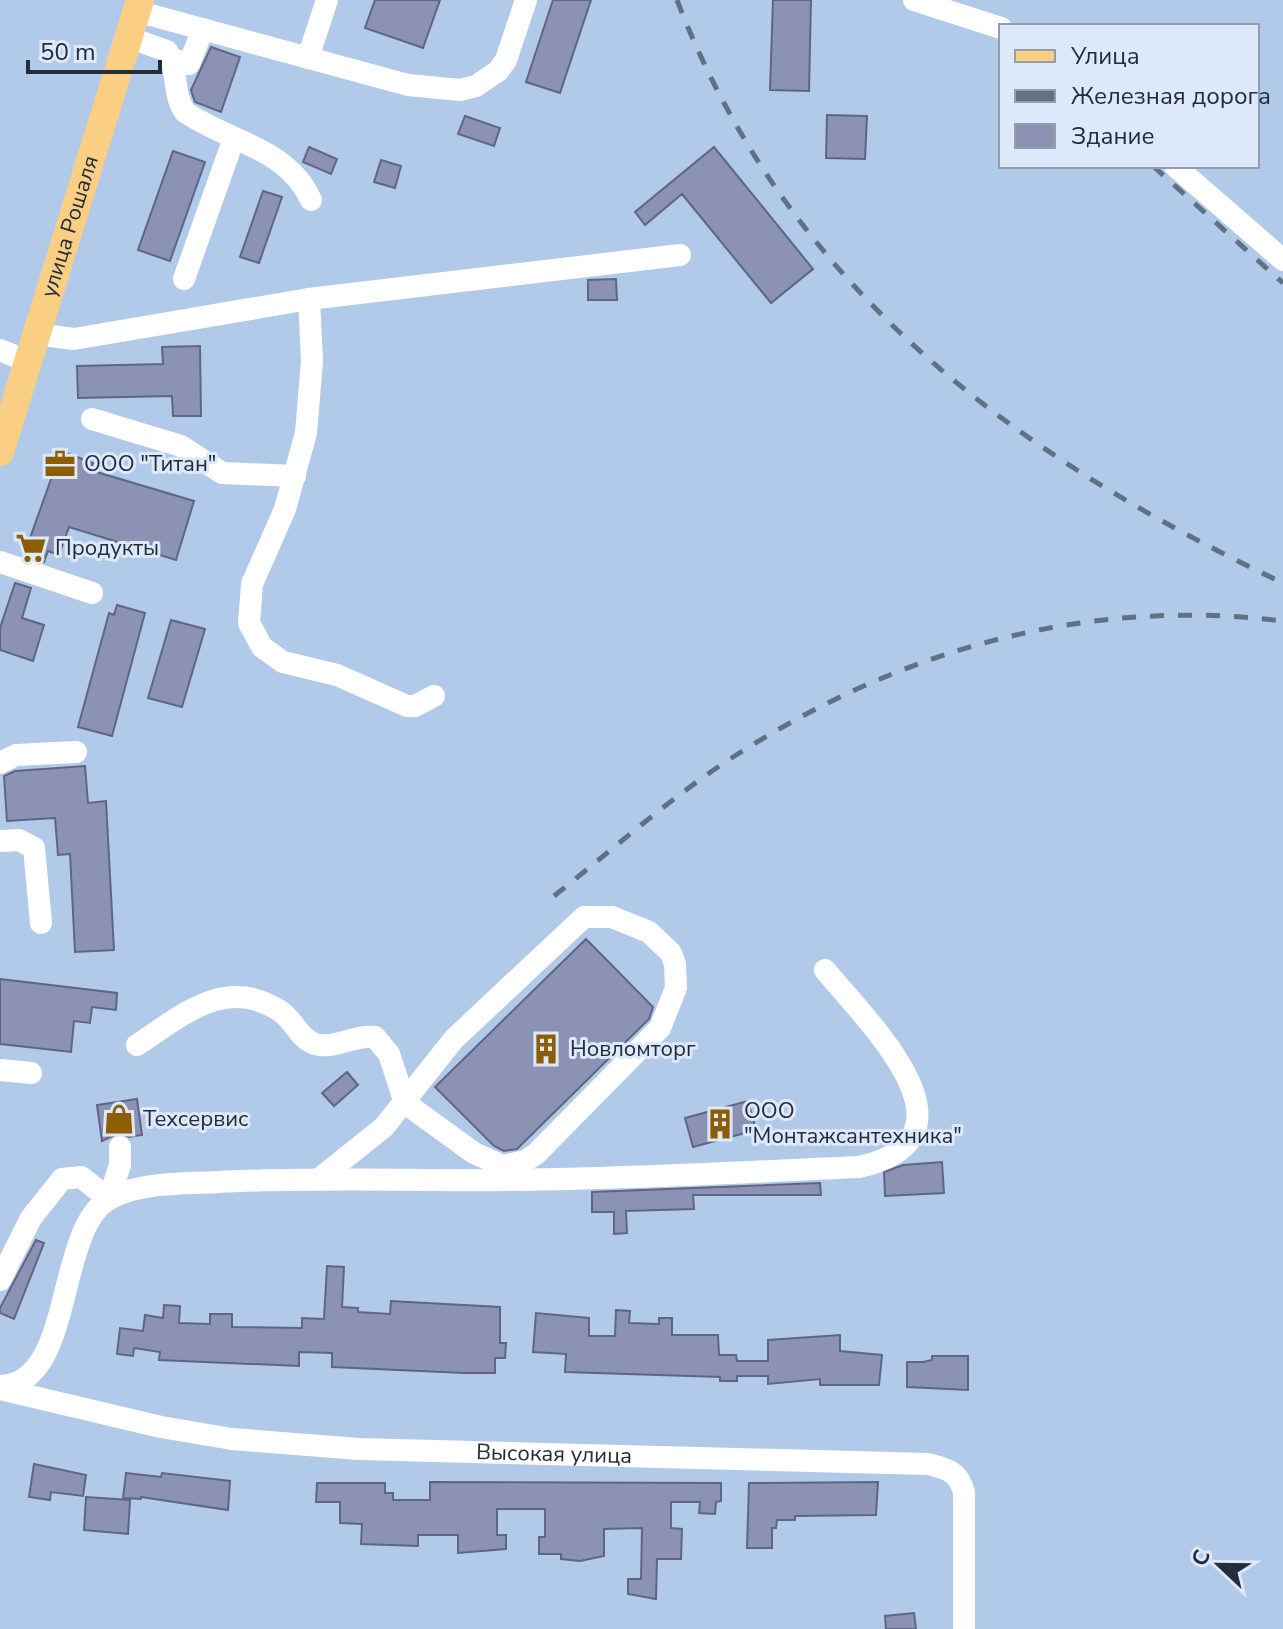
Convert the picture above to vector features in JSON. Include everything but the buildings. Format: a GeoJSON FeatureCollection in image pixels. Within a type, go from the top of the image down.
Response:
{"type":"FeatureCollection","features":[{"type":"Feature","properties":{"kind":"main road","name":"улица Рошаля"},"geometry":{"type":"LineString","coordinates":[[0,452],[135,16]]}},
{"type":"Feature","properties":{"kind":"street"},"geometry":{"type":"LineString","coordinates":[[308,58],[327,0]]}},
{"type":"Feature","properties":{"kind":"street"},"geometry":{"type":"LineString","coordinates":[[135,16],[203,29],[408,85],[460,90],[476,86],[498,71],[506,60],[526,0]]}},
{"type":"Feature","properties":{"kind":"street"},"geometry":{"type":"LineString","coordinates":[[914,0],[999,27]]}},
{"type":"Feature","properties":{"kind":"street"},"geometry":{"type":"LineString","coordinates":[[135,16],[155,45],[180,61]]}},
{"type":"Feature","properties":{"kind":"street"},"geometry":{"type":"LineString","coordinates":[[203,29],[180,61],[178,99],[185,112],[289,166],[303,182],[311,200]]}},
{"type":"Feature","properties":{"kind":"street"},"geometry":{"type":"LineString","coordinates":[[184,279],[234,138]]}},
{"type":"Feature","properties":{"kind":"street"},"geometry":{"type":"LineString","coordinates":[[1177,168],[1283,260]]}},
{"type":"Feature","properties":{"kind":"street"},"geometry":{"type":"LineString","coordinates":[[35,334],[74,339],[309,299],[680,255]]}},
{"type":"Feature","properties":{"kind":"street"},"geometry":{"type":"LineString","coordinates":[[309,299],[311,401],[295,476],[252,584],[248,608],[255,637],[271,656],[283,662],[337,675],[400,704],[415,706],[434,696]]}},
{"type":"Feature","properties":{"kind":"street"},"geometry":{"type":"LineString","coordinates":[[0,350],[27,361]]}},
{"type":"Feature","properties":{"kind":"street"},"geometry":{"type":"LineString","coordinates":[[92,419],[181,446],[222,473],[295,476]]}},
{"type":"Feature","properties":{"kind":"street"},"geometry":{"type":"LineString","coordinates":[[0,562],[92,593]]}},
{"type":"Feature","properties":{"kind":"street"},"geometry":{"type":"LineString","coordinates":[[0,763],[16,755],[76,752]]}},
{"type":"Feature","properties":{"kind":"street"},"geometry":{"type":"LineString","coordinates":[[0,841],[19,840],[34,848],[41,923]]}},
{"type":"Feature","properties":{"kind":"street"},"geometry":{"type":"LineString","coordinates":[[137,1045],[215,998],[253,1000],[281,1011],[303,1036],[319,1045],[368,1036],[381,1041],[405,1103],[486,1161],[503,1166],[525,1161],[660,1028],[672,1007],[676,988],[675,964],[671,953],[649,932],[626,921],[584,917],[454,1039],[405,1103],[366,1143],[319,1179]]}},
{"type":"Feature","properties":{"kind":"street"},"geometry":{"type":"LineString","coordinates":[[0,1280],[31,1218],[62,1179],[81,1177],[109,1199],[182,1184],[319,1179],[584,1179],[859,1167],[893,1157],[913,1139],[918,1110],[915,1095],[908,1077],[888,1046],[825,970]]}},
{"type":"Feature","properties":{"kind":"street"},"geometry":{"type":"LineString","coordinates":[[0,1070],[31,1073]]}},
{"type":"Feature","properties":{"kind":"street"},"geometry":{"type":"LineString","coordinates":[[0,1388],[28,1376],[44,1354],[87,1227],[109,1199],[120,1165],[120,1147]]}},
{"type":"Feature","properties":{"kind":"street","name":"Высокая улица"},"geometry":{"type":"LineString","coordinates":[[0,1388],[172,1430],[232,1439],[359,1449],[778,1458],[928,1464],[950,1469],[960,1479],[964,1492],[964,1629]]}},
{"type":"Feature","properties":{"kind":"railway"},"geometry":{"type":"LineString","coordinates":[[677,0],[724,102],[780,194],[846,277],[920,351],[1002,418],[1090,478],[1184,533],[1283,583]]}},
{"type":"Feature","properties":{"kind":"railway"},"geometry":{"type":"LineString","coordinates":[[1155,168],[1283,283]]}},
{"type":"Feature","properties":{"kind":"railway"},"geometry":{"type":"LineString","coordinates":[[554,896],[669,803],[741,752],[803,716],[868,684],[934,659],[1001,638],[1070,624],[1140,617],[1211,615],[1283,621]]}},
{"type":"Feature","properties":{"kind":"place","name":"ООО \"Титан\""},"geometry":{"type":"Point","coordinates":[60,464]}},
{"type":"Feature","properties":{"kind":"place","name":"Продукты"},"geometry":{"type":"Point","coordinates":[31,548]}},
{"type":"Feature","properties":{"kind":"place","name":"Новломторг"},"geometry":{"type":"Point","coordinates":[546,1049]}},
{"type":"Feature","properties":{"kind":"place","name":"Техсервис"},"geometry":{"type":"Point","coordinates":[119,1119]}},
{"type":"Feature","properties":{"kind":"place","name":"ООО \"Монтажсантехника\""},"geometry":{"type":"Point","coordinates":[720,1124]}}]}
